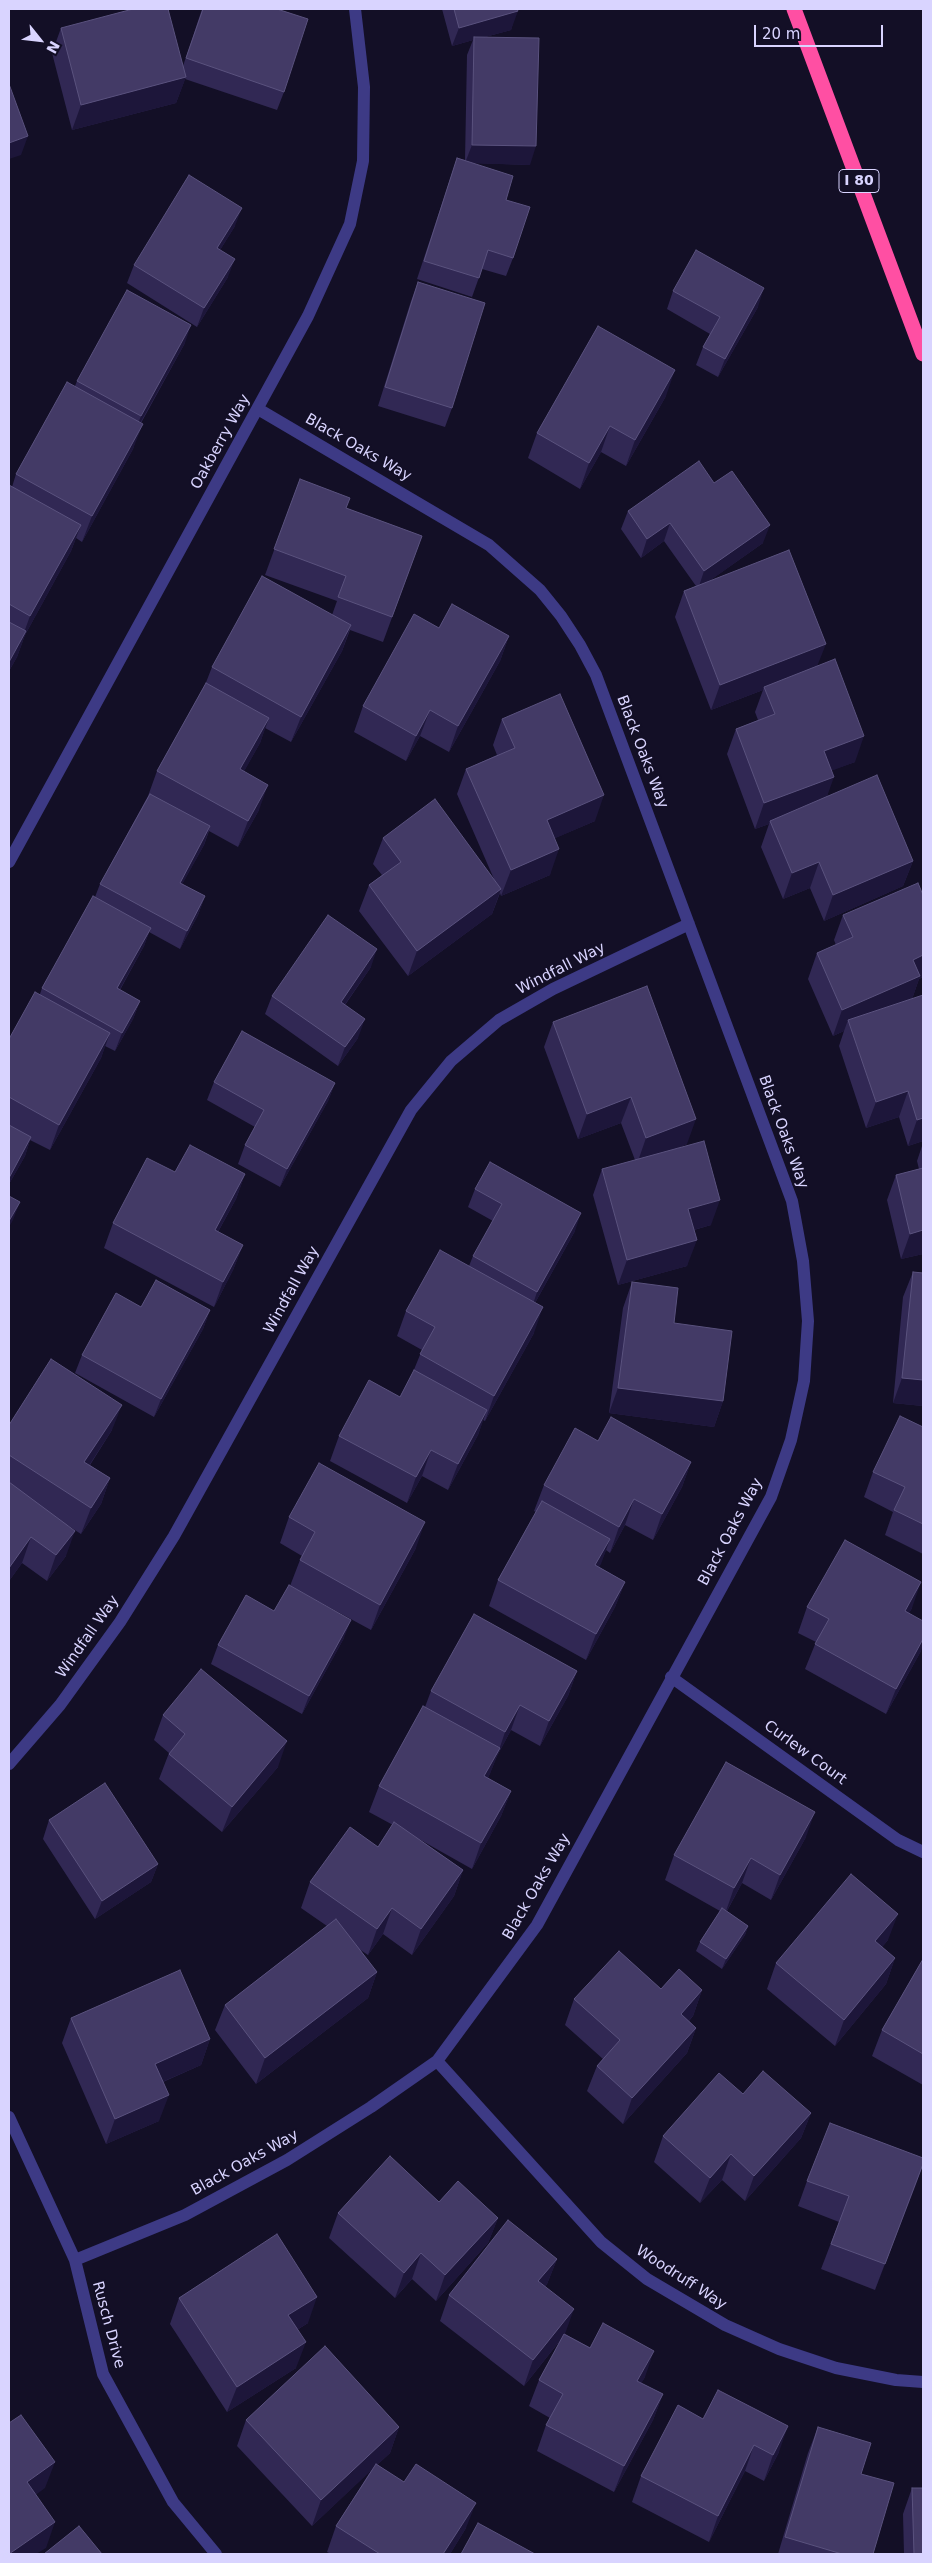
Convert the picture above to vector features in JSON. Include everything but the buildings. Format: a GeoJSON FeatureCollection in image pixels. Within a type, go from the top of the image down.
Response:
{"type":"FeatureCollection","features":[{"type":"Feature","properties":{"kind":"highway","name":"I 80"},"geometry":{"type":"LineString","coordinates":[[794,9],[923,354]]}},
{"type":"Feature","properties":{"kind":"street","name":"Oakberry Way"},"geometry":{"type":"LineString","coordinates":[[9,862],[308,316],[350,224],[363,152],[364,87],[355,9]]}},
{"type":"Feature","properties":{"kind":"street","name":"Black Oaks Way"},"geometry":{"type":"LineString","coordinates":[[75,2260],[185,2214],[287,2160],[371,2107],[437,2061],[537,1925],[770,1497],[791,1440],[804,1381],[808,1321],[803,1260],[792,1201],[596,675],[566,624],[540,590],[489,545],[258,409]]}},
{"type":"Feature","properties":{"kind":"street","name":"Windfall Way"},"geometry":{"type":"LineString","coordinates":[[9,1764],[66,1697],[120,1622],[174,1536],[411,1110],[451,1061],[499,1020],[553,989],[689,924]]}},
{"type":"Feature","properties":{"kind":"street","name":"Curlew Court"},"geometry":{"type":"LineString","coordinates":[[671,1677],[898,1840],[923,1852]]}},
{"type":"Feature","properties":{"kind":"street","name":"Woodruff Way"},"geometry":{"type":"LineString","coordinates":[[437,2061],[600,2242],[647,2279],[725,2325],[780,2349],[836,2368],[896,2380],[923,2382]]}},
{"type":"Feature","properties":{"kind":"street","name":"Rusch Drive"},"geometry":{"type":"LineString","coordinates":[[9,2117],[75,2260],[103,2374],[173,2502],[216,2554]]}}]}
